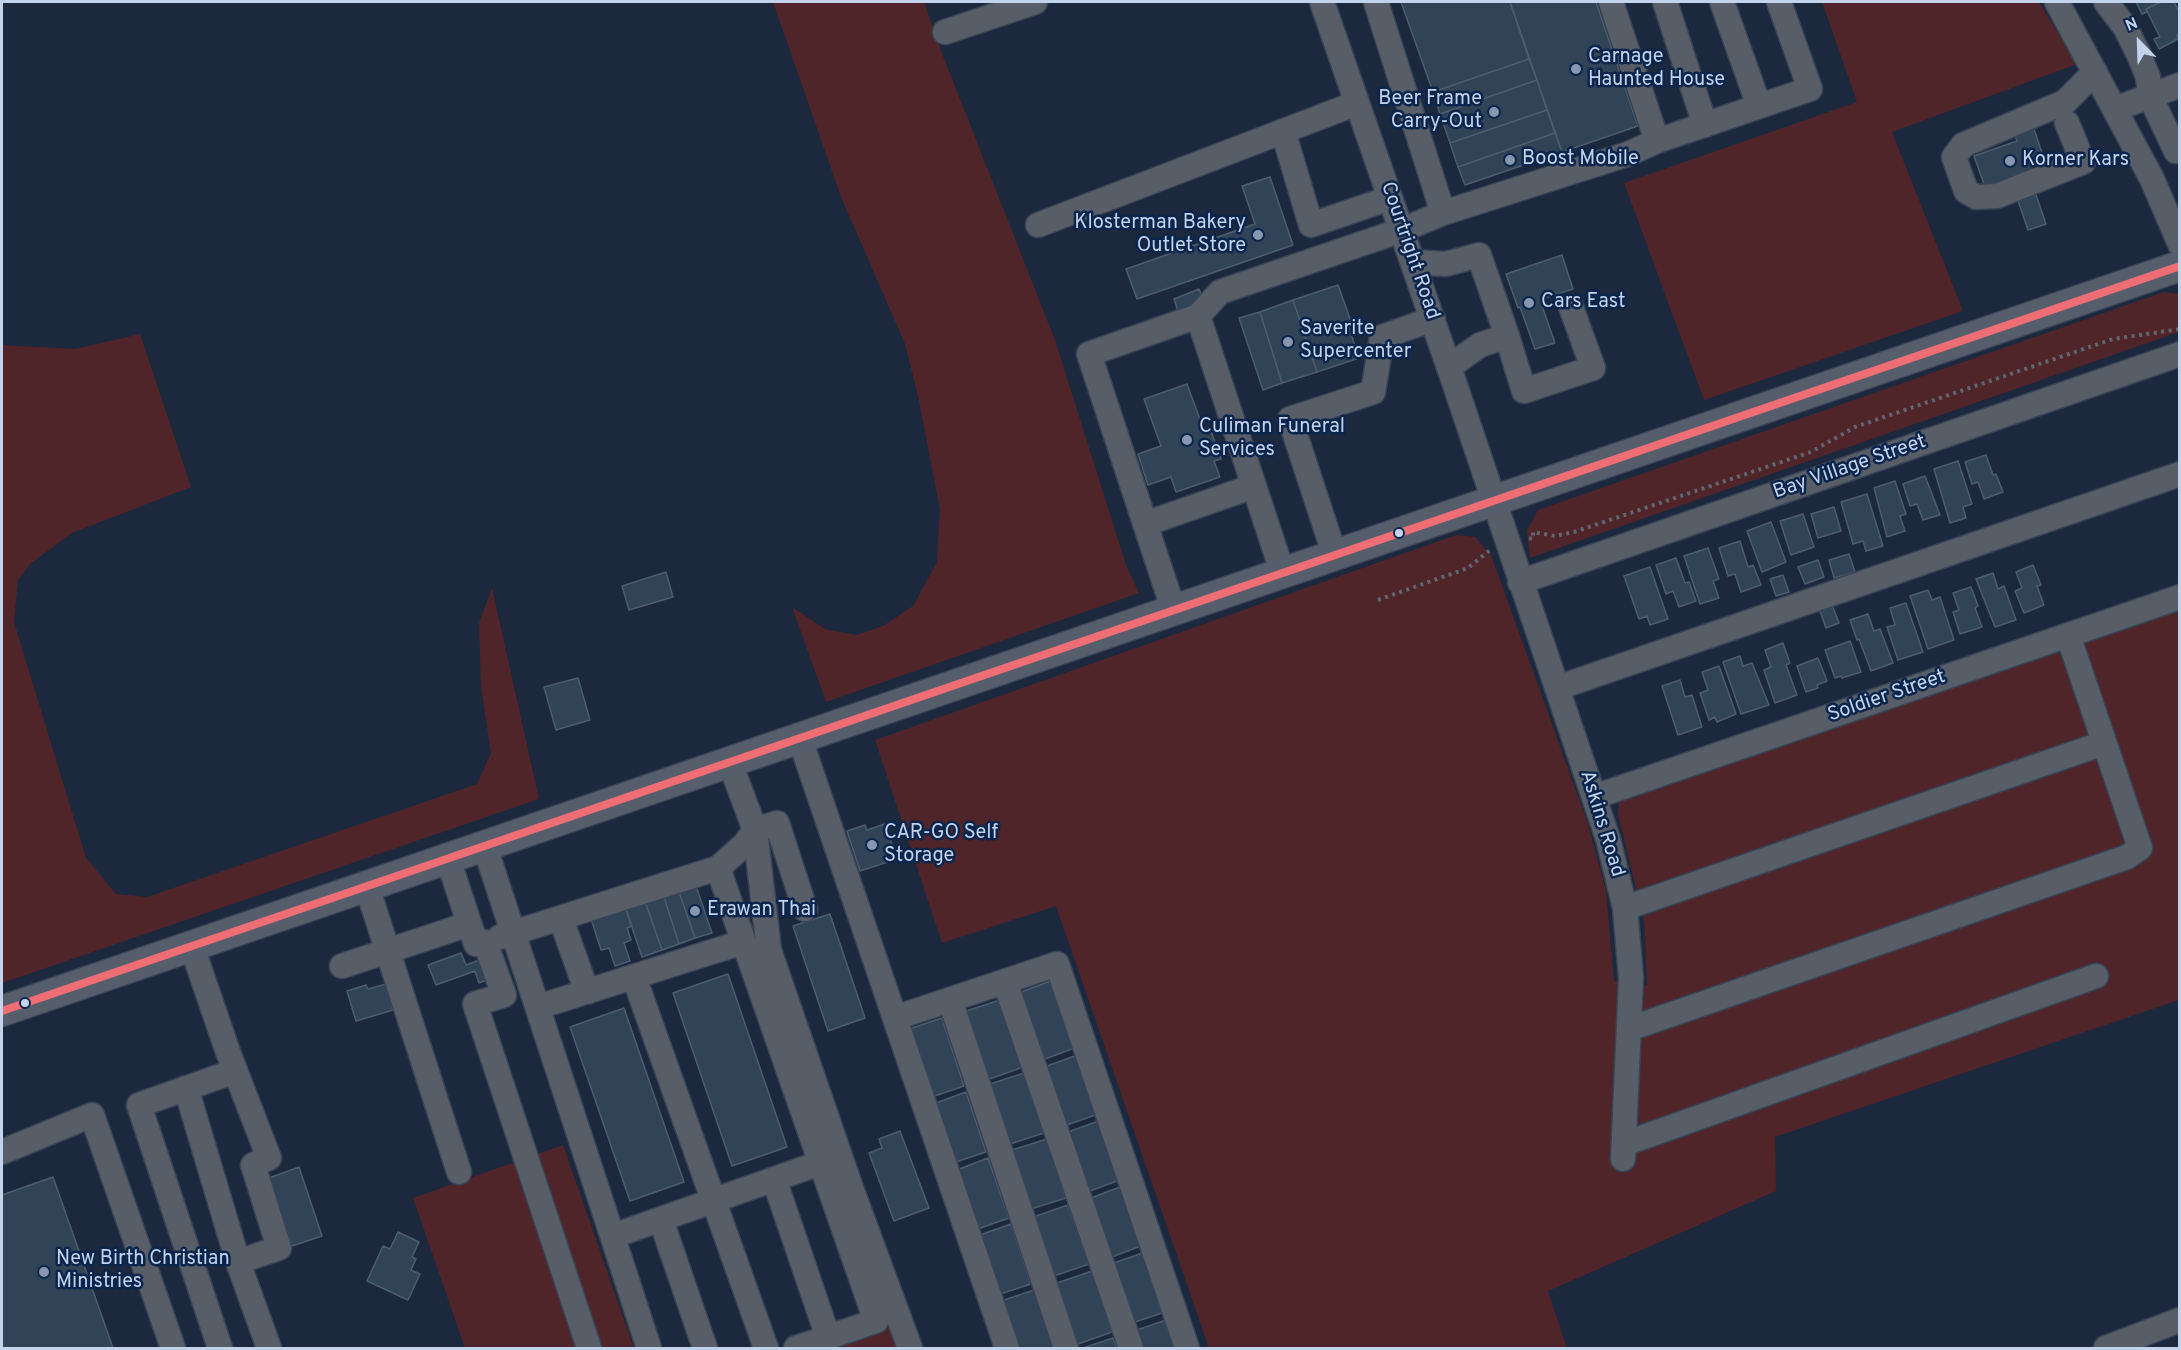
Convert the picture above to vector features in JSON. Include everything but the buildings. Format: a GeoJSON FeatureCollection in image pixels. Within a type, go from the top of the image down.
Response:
{"type":"FeatureCollection","features":[{"type":"Feature","properties":{"kind":"main road"},"geometry":{"type":"LineString","coordinates":[[2,1011],[2180,266]]}},
{"type":"Feature","properties":{"kind":"street"},"geometry":{"type":"LineString","coordinates":[[945,32],[1035,2]]}},
{"type":"Feature","properties":{"kind":"street","name":"Courtright Road"},"geometry":{"type":"LineString","coordinates":[[1322,2],[1494,501]]}},
{"type":"Feature","properties":{"kind":"street"},"geometry":{"type":"LineString","coordinates":[[1376,2],[1443,213]]}},
{"type":"Feature","properties":{"kind":"street"},"geometry":{"type":"LineString","coordinates":[[1611,2],[1657,141]]}},
{"type":"Feature","properties":{"kind":"street"},"geometry":{"type":"LineString","coordinates":[[1665,2],[1705,125]]}},
{"type":"Feature","properties":{"kind":"street"},"geometry":{"type":"LineString","coordinates":[[1722,2],[1759,106]]}},
{"type":"Feature","properties":{"kind":"street"},"geometry":{"type":"LineString","coordinates":[[1174,611],[1089,354],[1198,316],[1220,292],[1402,230],[1443,213],[1628,154],[1657,141],[1810,88],[1779,2]]}},
{"type":"Feature","properties":{"kind":"street"},"geometry":{"type":"LineString","coordinates":[[2057,2],[2152,179],[2180,244]]}},
{"type":"Feature","properties":{"kind":"street"},"geometry":{"type":"LineString","coordinates":[[2106,2],[2125,27],[2139,55],[2148,77],[2150,96],[2176,151],[2180,152]]}},
{"type":"Feature","properties":{"kind":"street"},"geometry":{"type":"LineString","coordinates":[[2067,123],[2083,162],[1997,196],[1976,197],[1966,191],[1954,157],[1963,145],[2065,102],[2095,72]]}},
{"type":"Feature","properties":{"kind":"street"},"geometry":{"type":"LineString","coordinates":[[2115,109],[2180,85]]}},
{"type":"Feature","properties":{"kind":"street"},"geometry":{"type":"LineString","coordinates":[[1038,225],[1357,103]]}},
{"type":"Feature","properties":{"kind":"street"},"geometry":{"type":"LineString","coordinates":[[1283,131],[1311,225],[1390,198]]}},
{"type":"Feature","properties":{"kind":"street"},"geometry":{"type":"LineString","coordinates":[[1413,262],[1446,264],[1479,255],[1524,391],[1593,368],[1571,306]]}},
{"type":"Feature","properties":{"kind":"street"},"geometry":{"type":"LineString","coordinates":[[1198,316],[1283,574]]}},
{"type":"Feature","properties":{"kind":"street"},"geometry":{"type":"LineString","coordinates":[[1335,556],[1290,419],[1373,392],[1382,337],[1433,319]]}},
{"type":"Feature","properties":{"kind":"street"},"geometry":{"type":"LineString","coordinates":[[1449,367],[1480,345],[1506,336]]}},
{"type":"Feature","properties":{"kind":"street","name":"Bay Village Street"},"geometry":{"type":"LineString","coordinates":[[1520,582],[2180,354]]}},
{"type":"Feature","properties":{"kind":"street"},"geometry":{"type":"LineString","coordinates":[[1557,688],[2180,474]]}},
{"type":"Feature","properties":{"kind":"street"},"geometry":{"type":"LineString","coordinates":[[1145,524],[1254,486]]}},
{"type":"Feature","properties":{"kind":"street","name":"Askins Road"},"geometry":{"type":"LineString","coordinates":[[1494,501],[1608,839],[1625,908],[1631,978],[1623,1152],[2096,976]]}},
{"type":"Feature","properties":{"kind":"street","name":"Soldier Street"},"geometry":{"type":"LineString","coordinates":[[1594,797],[2180,597]]}},
{"type":"Feature","properties":{"kind":"street"},"geometry":{"type":"LineString","coordinates":[[1629,1029],[2127,857],[2140,848],[2068,635]]}},
{"type":"Feature","properties":{"kind":"street"},"geometry":{"type":"LineString","coordinates":[[800,739],[1007,1348]]}},
{"type":"Feature","properties":{"kind":"street"},"geometry":{"type":"LineString","coordinates":[[1625,908],[2104,743]]}},
{"type":"Feature","properties":{"kind":"street"},"geometry":{"type":"LineString","coordinates":[[730,763],[755,830],[769,950],[851,1188],[910,1348]]}},
{"type":"Feature","properties":{"kind":"street"},"geometry":{"type":"LineString","coordinates":[[342,966],[388,950],[477,933],[514,934],[718,868],[745,844],[755,830],[777,823],[805,909]]}},
{"type":"Feature","properties":{"kind":"street"},"geometry":{"type":"LineString","coordinates":[[485,847],[649,1348]]}},
{"type":"Feature","properties":{"kind":"street"},"geometry":{"type":"LineString","coordinates":[[448,860],[504,995],[474,1004],[589,1348]]}},
{"type":"Feature","properties":{"kind":"street"},"geometry":{"type":"LineString","coordinates":[[718,868],[876,1321],[796,1348]]}},
{"type":"Feature","properties":{"kind":"street"},"geometry":{"type":"LineString","coordinates":[[368,887],[459,1172]]}},
{"type":"Feature","properties":{"kind":"street"},"geometry":{"type":"LineString","coordinates":[[561,919],[587,992]]}},
{"type":"Feature","properties":{"kind":"street"},"geometry":{"type":"LineString","coordinates":[[538,1007],[743,942]]}},
{"type":"Feature","properties":{"kind":"street"},"geometry":{"type":"LineString","coordinates":[[192,947],[235,1071],[269,1158],[253,1165],[279,1248],[238,1262]]}},
{"type":"Feature","properties":{"kind":"street"},"geometry":{"type":"LineString","coordinates":[[895,1018],[1057,964],[1187,1348]]}},
{"type":"Feature","properties":{"kind":"street"},"geometry":{"type":"LineString","coordinates":[[634,977],[766,1348]]}},
{"type":"Feature","properties":{"kind":"street"},"geometry":{"type":"LineString","coordinates":[[1005,982],[1131,1348]]}},
{"type":"Feature","properties":{"kind":"street"},"geometry":{"type":"LineString","coordinates":[[950,1000],[1066,1348]]}},
{"type":"Feature","properties":{"kind":"street"},"geometry":{"type":"LineString","coordinates":[[220,1348],[139,1105],[235,1071]]}},
{"type":"Feature","properties":{"kind":"street"},"geometry":{"type":"LineString","coordinates":[[186,1088],[238,1262],[269,1348]]}},
{"type":"Feature","properties":{"kind":"street"},"geometry":{"type":"LineString","coordinates":[[2,1152],[92,1116],[173,1348]]}},
{"type":"Feature","properties":{"kind":"street"},"geometry":{"type":"LineString","coordinates":[[613,1236],[714,1202],[820,1162]]}},
{"type":"Feature","properties":{"kind":"street"},"geometry":{"type":"LineString","coordinates":[[774,1179],[828,1337]]}},
{"type":"Feature","properties":{"kind":"street"},"geometry":{"type":"LineString","coordinates":[[662,1220],[705,1348]]}},
{"type":"Feature","properties":{"kind":"street"},"geometry":{"type":"LineString","coordinates":[[2106,1348],[2180,1320]]}},
{"type":"Feature","properties":{"kind":"path"},"geometry":{"type":"LineString","coordinates":[[1521,538],[1533,539],[1533,532],[1555,536],[1574,532],[1811,452],[1855,427],[2113,339],[2180,329]]}},
{"type":"Feature","properties":{"kind":"path"},"geometry":{"type":"LineString","coordinates":[[1377,600],[1468,568],[1487,551]]}},
{"type":"Feature","properties":{"kind":"shaded area"},"geometry":{"type":"Polygon","coordinates":[[[773,2],[924,2],[941,51],[1055,340],[1126,565],[1139,593],[826,702],[792,607],[825,629],[856,635],[883,626],[913,606],[937,562],[940,510],[918,396],[905,344],[841,197],[773,2]]]}},
{"type":"Feature","properties":{"kind":"shaded area"},"geometry":{"type":"Polygon","coordinates":[[[1822,2],[2039,2],[2077,64],[1892,132],[1963,311],[1704,400],[1624,183],[1857,102],[1822,2]]]}},
{"type":"Feature","properties":{"kind":"shaded area"},"geometry":{"type":"Polygon","coordinates":[[[2164,292],[2179,294],[2179,332],[1530,558],[1527,531],[1538,510],[2164,292]]]}},
{"type":"Feature","properties":{"kind":"shaded area"},"geometry":{"type":"Polygon","coordinates":[[[140,334],[191,487],[72,533],[30,564],[18,580],[14,622],[86,858],[116,894],[147,897],[477,784],[491,753],[481,687],[479,623],[492,588],[539,799],[2,983],[2,345],[75,349],[140,334]]]}},
{"type":"Feature","properties":{"kind":"shaded area"},"geometry":{"type":"Polygon","coordinates":[[[1456,535],[1475,537],[1491,555],[1587,821],[1606,890],[1614,981],[1647,985],[1644,922],[1618,814],[1619,800],[2179,609],[2179,1000],[1775,1137],[1776,1191],[1548,1291],[1567,1348],[1209,1348],[1056,906],[942,943],[875,740],[1456,535]]]}},
{"type":"Feature","properties":{"kind":"shaded area"},"geometry":{"type":"Polygon","coordinates":[[[563,1145],[634,1348],[465,1348],[413,1198],[563,1145]]]}},
{"type":"Feature","properties":{"kind":"shaded area"},"geometry":{"type":"Polygon","coordinates":[[[890,1325],[898,1348],[822,1348],[890,1325]]]}},
{"type":"Feature","properties":{"kind":"transit line"},"geometry":{"type":"LineString","coordinates":[[2,1011],[2180,266]]}},
{"type":"Feature","properties":{"kind":"place","name":"Carnage Haunted House"},"geometry":{"type":"Point","coordinates":[1576,69]}},
{"type":"Feature","properties":{"kind":"place","name":"Beer Frame Carry-Out"},"geometry":{"type":"Point","coordinates":[1494,112]}},
{"type":"Feature","properties":{"kind":"place","name":"Boost Mobile"},"geometry":{"type":"Point","coordinates":[1510,160]}},
{"type":"Feature","properties":{"kind":"place","name":"Korner Kars"},"geometry":{"type":"Point","coordinates":[2010,161]}},
{"type":"Feature","properties":{"kind":"place","name":"Klosterman Bakery Outlet Store"},"geometry":{"type":"Point","coordinates":[1258,235]}},
{"type":"Feature","properties":{"kind":"place","name":"Cars East"},"geometry":{"type":"Point","coordinates":[1529,303]}},
{"type":"Feature","properties":{"kind":"place","name":"Saverite Supercenter"},"geometry":{"type":"Point","coordinates":[1288,342]}},
{"type":"Feature","properties":{"kind":"place","name":"Culiman Funeral Services"},"geometry":{"type":"Point","coordinates":[1187,440]}},
{"type":"Feature","properties":{"kind":"place","name":"CAR-GO Self Storage"},"geometry":{"type":"Point","coordinates":[872,845]}},
{"type":"Feature","properties":{"kind":"place","name":"Erawan Thai"},"geometry":{"type":"Point","coordinates":[695,911]}},
{"type":"Feature","properties":{"kind":"place","name":"New Birth Christian Ministries"},"geometry":{"type":"Point","coordinates":[44,1272]}}]}
